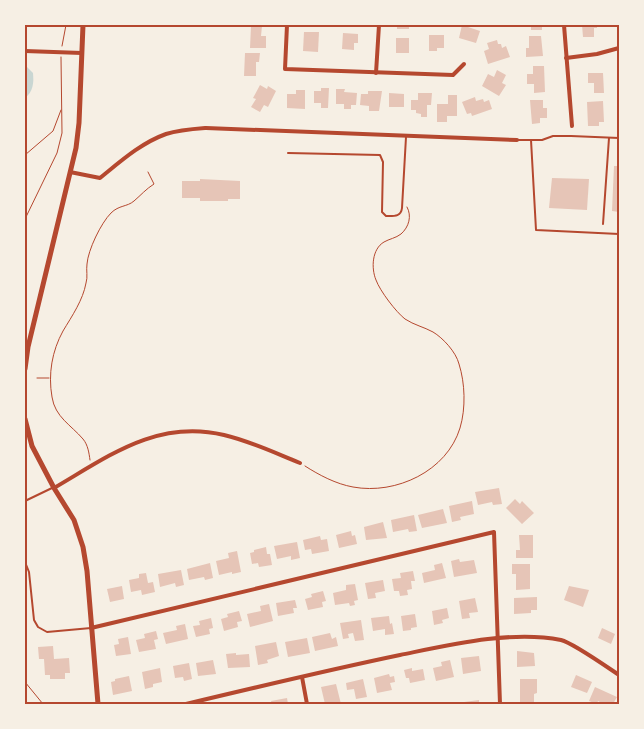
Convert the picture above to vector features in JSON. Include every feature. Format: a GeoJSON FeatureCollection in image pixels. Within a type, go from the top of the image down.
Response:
{"type":"FeatureCollection","features":[{"type":"Feature","properties":{"kind":"street"},"geometry":{"type":"LineString","coordinates":[[25,369],[28,347],[76,148],[79,124],[83,25]]}},
{"type":"Feature","properties":{"kind":"street"},"geometry":{"type":"LineString","coordinates":[[287,25],[285,69],[453,75],[464,64]]}},
{"type":"Feature","properties":{"kind":"street"},"geometry":{"type":"LineString","coordinates":[[376,72],[380,25]]}},
{"type":"Feature","properties":{"kind":"street"},"geometry":{"type":"LineString","coordinates":[[564,25],[572,126]]}},
{"type":"Feature","properties":{"kind":"street"},"geometry":{"type":"LineString","coordinates":[[566,58],[597,54],[619,48]]}},
{"type":"Feature","properties":{"kind":"street"},"geometry":{"type":"LineString","coordinates":[[25,51],[82,53]]}},
{"type":"Feature","properties":{"kind":"street"},"geometry":{"type":"LineString","coordinates":[[70,172],[100,178],[128,155],[152,140],[185,130],[216,128],[517,140]]}},
{"type":"Feature","properties":{"kind":"street"},"geometry":{"type":"LineString","coordinates":[[25,419],[32,446],[54,488],[74,520],[83,547],[87,571],[98,704]]}},
{"type":"Feature","properties":{"kind":"street"},"geometry":{"type":"LineString","coordinates":[[54,488],[127,446],[142,439],[172,432],[215,433],[240,439],[300,463]]}},
{"type":"Feature","properties":{"kind":"street"},"geometry":{"type":"LineString","coordinates":[[91,628],[494,532],[500,704]]}},
{"type":"Feature","properties":{"kind":"street"},"geometry":{"type":"LineString","coordinates":[[186,704],[466,642],[498,639],[542,637],[564,641],[619,675]]}},
{"type":"Feature","properties":{"kind":"street"},"geometry":{"type":"LineString","coordinates":[[302,677],[307,704]]}},
{"type":"Feature","properties":{"kind":"lane"},"geometry":{"type":"LineString","coordinates":[[288,153],[378,155],[383,162],[382,212],[386,216],[399,215],[403,204],[406,135]]}},
{"type":"Feature","properties":{"kind":"lane"},"geometry":{"type":"LineString","coordinates":[[517,140],[542,140],[553,136],[619,138]]}},
{"type":"Feature","properties":{"kind":"lane"},"geometry":{"type":"LineString","coordinates":[[603,224],[609,138]]}},
{"type":"Feature","properties":{"kind":"lane"},"geometry":{"type":"LineString","coordinates":[[531,140],[536,230],[619,234]]}},
{"type":"Feature","properties":{"kind":"lane"},"geometry":{"type":"LineString","coordinates":[[25,501],[54,488]]}},
{"type":"Feature","properties":{"kind":"lane"},"geometry":{"type":"LineString","coordinates":[[25,562],[29,572],[34,620],[38,628],[47,632],[91,628]]}},
{"type":"Feature","properties":{"kind":"path"},"geometry":{"type":"LineString","coordinates":[[25,218],[57,153],[62,133],[62,52],[66,25]]}},
{"type":"Feature","properties":{"kind":"path"},"geometry":{"type":"LineString","coordinates":[[25,155],[53,131],[62,109]]}},
{"type":"Feature","properties":{"kind":"path"},"geometry":{"type":"LineString","coordinates":[[92,466],[87,446],[83,439],[68,426],[54,407],[50,378],[54,352],[62,332],[72,317],[86,283],[87,262],[91,247],[110,214],[120,206],[129,205],[134,202],[146,189],[154,184],[148,172]]}},
{"type":"Feature","properties":{"kind":"path"},"geometry":{"type":"LineString","coordinates":[[300,463],[324,477],[352,487],[399,485],[425,473],[448,450],[460,429],[463,414],[463,386],[458,360],[446,343],[434,333],[402,316],[382,292],[375,279],[374,262],[376,249],[384,241],[400,235],[409,222],[409,210],[403,204]]}},
{"type":"Feature","properties":{"kind":"path"},"geometry":{"type":"LineString","coordinates":[[37,378],[50,378]]}},
{"type":"Feature","properties":{"kind":"path"},"geometry":{"type":"LineString","coordinates":[[25,682],[43,704]]}},
{"type":"Feature","properties":{"kind":"shaded area"},"geometry":{"type":"Polygon","coordinates":[[[25,65],[33,73],[33,80],[31,90],[25,98],[25,65]]]}},
{"type":"Feature","properties":{"kind":"building"},"geometry":{"type":"Polygon","coordinates":[[[397,25],[409,25],[409,29],[397,29],[397,25]]]}},
{"type":"Feature","properties":{"kind":"building"},"geometry":{"type":"Polygon","coordinates":[[[462,25],[480,31],[476,43],[459,38],[462,25]]]}},
{"type":"Feature","properties":{"kind":"building"},"geometry":{"type":"Polygon","coordinates":[[[531,25],[542,25],[542,30],[531,30],[531,25]]]}},
{"type":"Feature","properties":{"kind":"building"},"geometry":{"type":"Polygon","coordinates":[[[582,25],[597,25],[597,28],[594,28],[594,37],[583,37],[582,25]]]}},
{"type":"Feature","properties":{"kind":"building"},"geometry":{"type":"Polygon","coordinates":[[[251,26],[262,26],[261,36],[266,36],[266,48],[250,48],[251,26]]]}},
{"type":"Feature","properties":{"kind":"building"},"geometry":{"type":"Polygon","coordinates":[[[304,32],[319,32],[318,52],[303,51],[304,32]]]}},
{"type":"Feature","properties":{"kind":"building"},"geometry":{"type":"Polygon","coordinates":[[[343,33],[358,34],[358,43],[354,43],[354,50],[342,49],[343,33]]]}},
{"type":"Feature","properties":{"kind":"building"},"geometry":{"type":"Polygon","coordinates":[[[429,35],[444,35],[444,48],[437,48],[437,51],[429,51],[429,35]]]}},
{"type":"Feature","properties":{"kind":"building"},"geometry":{"type":"Polygon","coordinates":[[[529,36],[541,36],[543,56],[526,57],[526,48],[529,48],[529,36]]]}},
{"type":"Feature","properties":{"kind":"building"},"geometry":{"type":"Polygon","coordinates":[[[396,38],[409,38],[409,53],[396,53],[396,38]]]}},
{"type":"Feature","properties":{"kind":"building"},"geometry":{"type":"Polygon","coordinates":[[[497,40],[502,48],[506,46],[510,57],[488,64],[484,51],[489,49],[487,43],[497,40]]]}},
{"type":"Feature","properties":{"kind":"building"},"geometry":{"type":"Polygon","coordinates":[[[245,53],[260,53],[259,62],[256,62],[256,76],[244,76],[245,53]]]}},
{"type":"Feature","properties":{"kind":"building"},"geometry":{"type":"Polygon","coordinates":[[[533,66],[544,66],[545,92],[534,93],[534,84],[527,84],[527,74],[533,74],[533,66]]]}},
{"type":"Feature","properties":{"kind":"building"},"geometry":{"type":"Polygon","coordinates":[[[497,70],[506,75],[502,83],[506,85],[499,96],[482,86],[488,74],[494,77],[497,70]]]}},
{"type":"Feature","properties":{"kind":"building"},"geometry":{"type":"Polygon","coordinates":[[[588,73],[603,73],[604,93],[594,93],[594,83],[588,83],[588,73]]]}},
{"type":"Feature","properties":{"kind":"building"},"geometry":{"type":"Polygon","coordinates":[[[260,85],[267,89],[268,86],[276,91],[268,107],[264,105],[260,112],[251,107],[256,99],[253,98],[260,85]]]}},
{"type":"Feature","properties":{"kind":"building"},"geometry":{"type":"Polygon","coordinates":[[[321,88],[329,88],[328,108],[321,108],[321,103],[314,103],[314,91],[321,91],[321,88]]]}},
{"type":"Feature","properties":{"kind":"building"},"geometry":{"type":"Polygon","coordinates":[[[336,89],[345,89],[344,92],[357,93],[356,105],[351,105],[351,109],[344,109],[344,104],[336,104],[336,89]]]}},
{"type":"Feature","properties":{"kind":"building"},"geometry":{"type":"Polygon","coordinates":[[[296,90],[305,90],[305,109],[287,108],[287,94],[296,94],[296,90]]]}},
{"type":"Feature","properties":{"kind":"building"},"geometry":{"type":"Polygon","coordinates":[[[368,91],[382,91],[379,111],[369,111],[369,106],[360,105],[361,94],[368,94],[368,91]]]}},
{"type":"Feature","properties":{"kind":"building"},"geometry":{"type":"Polygon","coordinates":[[[389,93],[404,94],[404,107],[389,107],[389,93]]]}},
{"type":"Feature","properties":{"kind":"building"},"geometry":{"type":"Polygon","coordinates":[[[418,93],[432,93],[431,105],[427,105],[427,117],[421,117],[421,114],[416,113],[416,110],[411,110],[411,100],[418,100],[418,93]]]}},
{"type":"Feature","properties":{"kind":"building"},"geometry":{"type":"Polygon","coordinates":[[[448,95],[457,95],[457,116],[447,116],[447,122],[437,122],[437,104],[448,104],[448,95]]]}},
{"type":"Feature","properties":{"kind":"building"},"geometry":{"type":"Polygon","coordinates":[[[475,97],[476,101],[483,99],[484,102],[489,100],[492,109],[472,116],[471,113],[467,114],[462,102],[475,97]]]}},
{"type":"Feature","properties":{"kind":"building"},"geometry":{"type":"Polygon","coordinates":[[[530,100],[543,100],[543,108],[547,108],[547,118],[540,118],[540,123],[532,124],[530,100]]]}},
{"type":"Feature","properties":{"kind":"building"},"geometry":{"type":"Polygon","coordinates":[[[603,101],[604,122],[599,122],[599,126],[588,126],[587,102],[603,101]]]}},
{"type":"Feature","properties":{"kind":"building"},"geometry":{"type":"Polygon","coordinates":[[[614,166],[619,166],[619,212],[612,211],[614,166]]]}},
{"type":"Feature","properties":{"kind":"building"},"geometry":{"type":"Polygon","coordinates":[[[552,178],[589,179],[587,210],[549,208],[552,178]]]}},
{"type":"Feature","properties":{"kind":"building"},"geometry":{"type":"Polygon","coordinates":[[[200,179],[240,181],[240,199],[200,201],[200,198],[182,198],[182,181],[200,181],[200,179]]]}},
{"type":"Feature","properties":{"kind":"building"},"geometry":{"type":"Polygon","coordinates":[[[499,488],[502,504],[493,505],[492,502],[478,505],[475,492],[499,488]]]}},
{"type":"Feature","properties":{"kind":"building"},"geometry":{"type":"Polygon","coordinates":[[[515,499],[520,504],[522,501],[534,513],[522,524],[506,508],[515,499]]]}},
{"type":"Feature","properties":{"kind":"building"},"geometry":{"type":"Polygon","coordinates":[[[472,501],[474,514],[460,517],[461,520],[452,522],[449,506],[472,501]]]}},
{"type":"Feature","properties":{"kind":"building"},"geometry":{"type":"Polygon","coordinates":[[[443,509],[447,523],[422,528],[418,515],[443,509]]]}},
{"type":"Feature","properties":{"kind":"building"},"geometry":{"type":"Polygon","coordinates":[[[414,515],[417,531],[409,532],[408,529],[393,532],[391,520],[414,515]]]}},
{"type":"Feature","properties":{"kind":"building"},"geometry":{"type":"Polygon","coordinates":[[[383,522],[387,538],[366,540],[364,527],[383,522]]]}},
{"type":"Feature","properties":{"kind":"building"},"geometry":{"type":"Polygon","coordinates":[[[351,531],[352,536],[355,535],[357,544],[339,548],[336,535],[351,531]]]}},
{"type":"Feature","properties":{"kind":"building"},"geometry":{"type":"Polygon","coordinates":[[[519,535],[533,535],[533,558],[516,558],[516,550],[520,550],[519,535]]]}},
{"type":"Feature","properties":{"kind":"building"},"geometry":{"type":"Polygon","coordinates":[[[320,536],[321,540],[327,539],[329,551],[312,554],[311,549],[305,550],[303,540],[320,536]]]}},
{"type":"Feature","properties":{"kind":"building"},"geometry":{"type":"Polygon","coordinates":[[[297,542],[300,558],[291,560],[291,556],[277,559],[274,546],[297,542]]]}},
{"type":"Feature","properties":{"kind":"building"},"geometry":{"type":"Polygon","coordinates":[[[266,547],[267,554],[270,554],[272,565],[259,567],[258,563],[252,564],[250,553],[266,547]]]}},
{"type":"Feature","properties":{"kind":"building"},"geometry":{"type":"Polygon","coordinates":[[[237,551],[241,572],[219,575],[216,561],[229,558],[228,553],[237,551]]]}},
{"type":"Feature","properties":{"kind":"building"},"geometry":{"type":"Polygon","coordinates":[[[459,559],[460,562],[474,560],[477,573],[454,577],[451,561],[459,559]]]}},
{"type":"Feature","properties":{"kind":"building"},"geometry":{"type":"Polygon","coordinates":[[[210,563],[213,578],[205,580],[204,577],[189,580],[187,569],[210,563]]]}},
{"type":"Feature","properties":{"kind":"building"},"geometry":{"type":"Polygon","coordinates":[[[442,563],[446,578],[424,583],[422,573],[435,570],[434,565],[442,563]]]}},
{"type":"Feature","properties":{"kind":"building"},"geometry":{"type":"Polygon","coordinates":[[[512,564],[530,564],[530,589],[516,590],[516,574],[512,574],[512,564]]]}},
{"type":"Feature","properties":{"kind":"building"},"geometry":{"type":"Polygon","coordinates":[[[181,570],[184,585],[176,587],[175,583],[160,587],[158,574],[181,570]]]}},
{"type":"Feature","properties":{"kind":"building"},"geometry":{"type":"Polygon","coordinates":[[[413,571],[415,581],[411,581],[412,589],[407,590],[408,595],[400,596],[399,591],[394,591],[392,579],[401,578],[400,573],[413,571]]]}},
{"type":"Feature","properties":{"kind":"building"},"geometry":{"type":"Polygon","coordinates":[[[146,573],[148,583],[153,582],[155,592],[142,595],[141,590],[131,592],[129,580],[139,578],[139,574],[146,573]]]}},
{"type":"Feature","properties":{"kind":"building"},"geometry":{"type":"Polygon","coordinates":[[[383,580],[385,591],[375,593],[376,598],[368,599],[365,583],[383,580]]]}},
{"type":"Feature","properties":{"kind":"building"},"geometry":{"type":"Polygon","coordinates":[[[355,584],[358,600],[354,601],[355,605],[350,606],[349,603],[335,605],[333,593],[346,590],[346,585],[355,584]]]}},
{"type":"Feature","properties":{"kind":"building"},"geometry":{"type":"Polygon","coordinates":[[[122,586],[124,599],[110,602],[107,589],[122,586]]]}},
{"type":"Feature","properties":{"kind":"building"},"geometry":{"type":"Polygon","coordinates":[[[569,586],[589,590],[583,607],[564,600],[569,586]]]}},
{"type":"Feature","properties":{"kind":"building"},"geometry":{"type":"Polygon","coordinates":[[[323,591],[326,601],[322,602],[323,607],[308,610],[305,599],[312,597],[311,594],[323,591]]]}},
{"type":"Feature","properties":{"kind":"building"},"geometry":{"type":"Polygon","coordinates":[[[537,597],[537,610],[531,610],[531,613],[514,614],[514,598],[537,597]]]}},
{"type":"Feature","properties":{"kind":"building"},"geometry":{"type":"Polygon","coordinates":[[[475,598],[478,612],[469,613],[470,618],[462,619],[459,601],[475,598]]]}},
{"type":"Feature","properties":{"kind":"building"},"geometry":{"type":"Polygon","coordinates":[[[295,600],[297,608],[293,608],[294,613],[278,616],[276,603],[295,600]]]}},
{"type":"Feature","properties":{"kind":"building"},"geometry":{"type":"Polygon","coordinates":[[[269,604],[273,621],[250,627],[247,614],[261,611],[260,606],[269,604]]]}},
{"type":"Feature","properties":{"kind":"building"},"geometry":{"type":"Polygon","coordinates":[[[447,608],[449,618],[442,620],[443,623],[434,625],[432,611],[447,608]]]}},
{"type":"Feature","properties":{"kind":"building"},"geometry":{"type":"Polygon","coordinates":[[[239,611],[242,621],[237,622],[238,627],[224,631],[221,619],[228,617],[227,614],[239,611]]]}},
{"type":"Feature","properties":{"kind":"building"},"geometry":{"type":"Polygon","coordinates":[[[415,614],[417,627],[403,631],[401,616],[415,614]]]}},
{"type":"Feature","properties":{"kind":"building"},"geometry":{"type":"Polygon","coordinates":[[[389,616],[394,634],[385,635],[385,629],[373,631],[371,618],[389,616]]]}},
{"type":"Feature","properties":{"kind":"building"},"geometry":{"type":"Polygon","coordinates":[[[211,618],[213,628],[209,629],[210,634],[196,637],[193,626],[200,625],[199,621],[211,618]]]}},
{"type":"Feature","properties":{"kind":"building"},"geometry":{"type":"Polygon","coordinates":[[[361,620],[364,640],[355,641],[353,633],[348,634],[349,638],[343,639],[340,623],[361,620]]]}},
{"type":"Feature","properties":{"kind":"building"},"geometry":{"type":"Polygon","coordinates":[[[185,624],[188,639],[166,644],[163,633],[177,630],[176,626],[185,624]]]}},
{"type":"Feature","properties":{"kind":"building"},"geometry":{"type":"Polygon","coordinates":[[[602,628],[615,634],[611,644],[598,638],[602,628]]]}},
{"type":"Feature","properties":{"kind":"building"},"geometry":{"type":"Polygon","coordinates":[[[156,631],[158,639],[154,640],[156,649],[139,652],[136,640],[145,638],[144,634],[156,631]]]}},
{"type":"Feature","properties":{"kind":"building"},"geometry":{"type":"Polygon","coordinates":[[[330,633],[332,639],[336,637],[338,646],[315,651],[312,637],[330,633]]]}},
{"type":"Feature","properties":{"kind":"building"},"geometry":{"type":"Polygon","coordinates":[[[128,637],[131,654],[116,656],[114,645],[119,644],[118,639],[128,637]]]}},
{"type":"Feature","properties":{"kind":"building"},"geometry":{"type":"Polygon","coordinates":[[[307,638],[310,653],[288,657],[285,642],[307,638]]]}},
{"type":"Feature","properties":{"kind":"building"},"geometry":{"type":"Polygon","coordinates":[[[276,642],[279,656],[267,660],[268,663],[258,665],[255,646],[276,642]]]}},
{"type":"Feature","properties":{"kind":"building"},"geometry":{"type":"Polygon","coordinates":[[[53,646],[54,659],[69,658],[70,673],[65,673],[65,679],[50,679],[50,675],[45,675],[44,659],[39,659],[38,647],[53,646]]]}},
{"type":"Feature","properties":{"kind":"building"},"geometry":{"type":"Polygon","coordinates":[[[517,651],[534,653],[535,666],[517,667],[517,651]]]}},
{"type":"Feature","properties":{"kind":"building"},"geometry":{"type":"Polygon","coordinates":[[[236,653],[236,655],[249,654],[250,667],[228,668],[226,654],[236,653]]]}},
{"type":"Feature","properties":{"kind":"building"},"geometry":{"type":"Polygon","coordinates":[[[479,656],[481,671],[463,674],[461,658],[479,656]]]}},
{"type":"Feature","properties":{"kind":"building"},"geometry":{"type":"Polygon","coordinates":[[[213,660],[216,674],[198,676],[196,663],[213,660]]]}},
{"type":"Feature","properties":{"kind":"building"},"geometry":{"type":"Polygon","coordinates":[[[450,660],[454,677],[436,681],[433,668],[442,666],[441,662],[450,660]]]}},
{"type":"Feature","properties":{"kind":"building"},"geometry":{"type":"Polygon","coordinates":[[[189,663],[192,679],[184,681],[183,677],[175,678],[173,666],[189,663]]]}},
{"type":"Feature","properties":{"kind":"building"},"geometry":{"type":"Polygon","coordinates":[[[160,668],[162,682],[153,684],[153,687],[145,689],[142,672],[160,668]]]}},
{"type":"Feature","properties":{"kind":"building"},"geometry":{"type":"Polygon","coordinates":[[[412,668],[412,671],[423,669],[425,680],[410,683],[409,678],[406,678],[404,670],[412,668]]]}},
{"type":"Feature","properties":{"kind":"building"},"geometry":{"type":"Polygon","coordinates":[[[389,674],[390,677],[394,676],[395,682],[390,683],[392,690],[377,693],[374,678],[389,674]]]}},
{"type":"Feature","properties":{"kind":"building"},"geometry":{"type":"Polygon","coordinates":[[[576,675],[592,682],[587,693],[571,687],[576,675]]]}},
{"type":"Feature","properties":{"kind":"building"},"geometry":{"type":"Polygon","coordinates":[[[129,676],[132,691],[113,695],[111,682],[115,681],[115,679],[129,676]]]}},
{"type":"Feature","properties":{"kind":"building"},"geometry":{"type":"Polygon","coordinates":[[[363,679],[367,697],[356,699],[354,689],[347,690],[346,683],[363,679]]]}},
{"type":"Feature","properties":{"kind":"building"},"geometry":{"type":"Polygon","coordinates":[[[520,679],[537,679],[537,693],[534,694],[534,704],[520,704],[520,679]]]}},
{"type":"Feature","properties":{"kind":"building"},"geometry":{"type":"Polygon","coordinates":[[[336,684],[341,704],[325,704],[321,687],[336,684]]]}},
{"type":"Feature","properties":{"kind":"building"},"geometry":{"type":"Polygon","coordinates":[[[595,687],[617,697],[613,704],[604,704],[598,701],[597,704],[589,701],[595,687]]]}},
{"type":"Feature","properties":{"kind":"building"},"geometry":{"type":"Polygon","coordinates":[[[287,698],[288,704],[272,704],[271,701],[287,698]]]}},
{"type":"Feature","properties":{"kind":"building"},"geometry":{"type":"Polygon","coordinates":[[[479,700],[479,704],[464,704],[464,702],[479,700]]]}}]}
